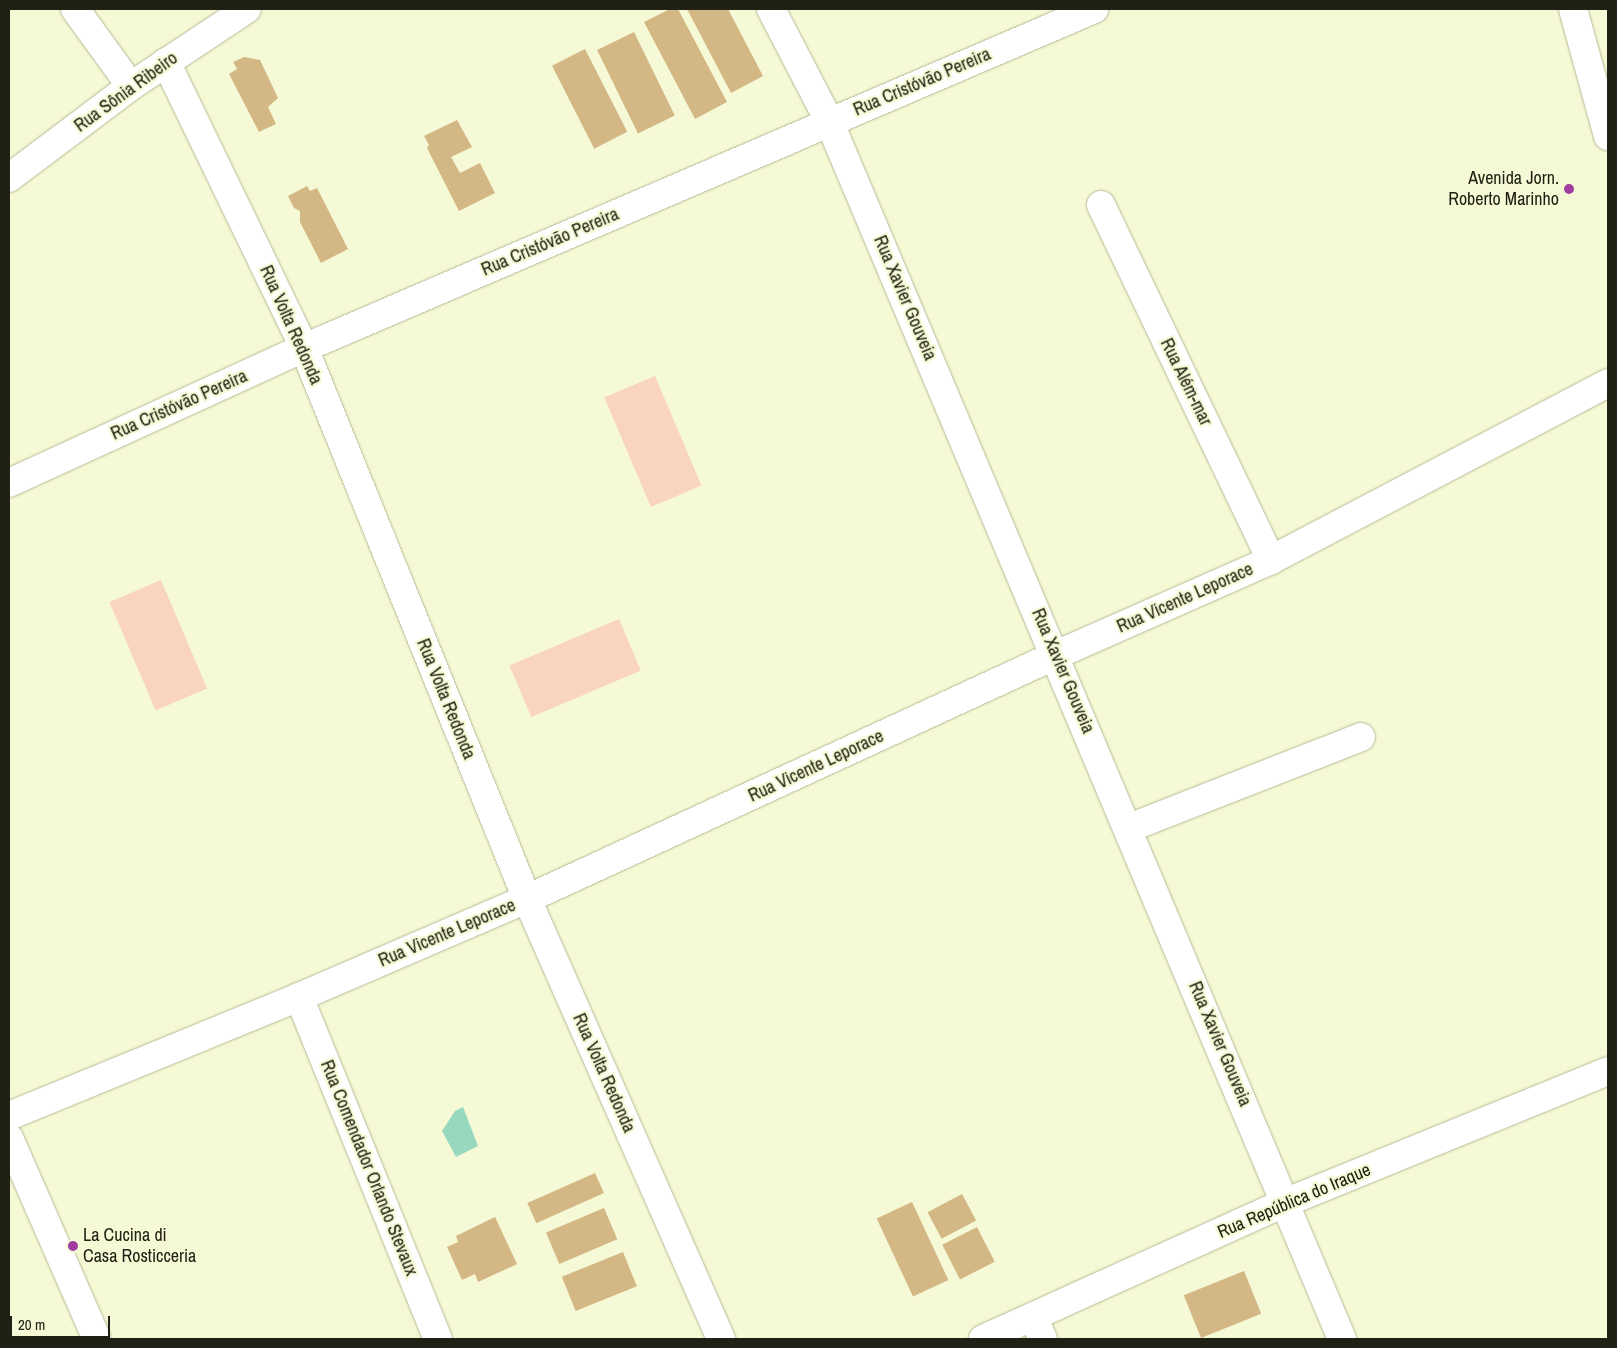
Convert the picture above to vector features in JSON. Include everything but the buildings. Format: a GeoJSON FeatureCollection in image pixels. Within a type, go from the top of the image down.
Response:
{"type":"FeatureCollection","features":[{"type":"Feature","properties":{"kind":"street"},"geometry":{"type":"LineString","coordinates":[[75,9],[131,86]]}},
{"type":"Feature","properties":{"kind":"street","name":"Rua Sônia Ribeiro"},"geometry":{"type":"LineString","coordinates":[[9,178],[131,86],[247,9]]}},
{"type":"Feature","properties":{"kind":"street","name":"Rua Xavier Gouveia"},"geometry":{"type":"LineString","coordinates":[[771,9],[829,121],[1287,1202],[1342,1339]]}},
{"type":"Feature","properties":{"kind":"street","name":"Rua Cristóvão Pereira"},"geometry":{"type":"LineString","coordinates":[[9,483],[304,348],[829,121],[1094,9]]}},
{"type":"Feature","properties":{"kind":"street"},"geometry":{"type":"LineString","coordinates":[[1572,9],[1608,136]]}},
{"type":"Feature","properties":{"kind":"street","name":"Rua Volta Redonda"},"geometry":{"type":"LineString","coordinates":[[166,62],[304,348],[527,899],[721,1339]]}},
{"type":"Feature","properties":{"kind":"street","name":"Rua Além-mar"},"geometry":{"type":"LineString","coordinates":[[1102,205],[1271,560]]}},
{"type":"Feature","properties":{"kind":"street","name":"Rua Vicente Leporace"},"geometry":{"type":"LineString","coordinates":[[9,1116],[299,997],[527,899],[1056,655],[1271,560],[1608,383]]}},
{"type":"Feature","properties":{"kind":"street"},"geometry":{"type":"LineString","coordinates":[[1129,828],[1361,737]]}},
{"type":"Feature","properties":{"kind":"street","name":"Rua Comendador Orlando Stevaux"},"geometry":{"type":"LineString","coordinates":[[299,997],[438,1339]]}},
{"type":"Feature","properties":{"kind":"street","name":"Rua República do Iraque"},"geometry":{"type":"LineString","coordinates":[[983,1339],[1039,1328],[1287,1202],[1608,1071]]}},
{"type":"Feature","properties":{"kind":"street"},"geometry":{"type":"LineString","coordinates":[[9,1138],[97,1339]]}},
{"type":"Feature","properties":{"kind":"shaded area"},"geometry":{"type":"Polygon","coordinates":[[[655,376],[701,486],[651,507],[604,397],[655,376]]]}},
{"type":"Feature","properties":{"kind":"shaded area"},"geometry":{"type":"Polygon","coordinates":[[[161,580],[207,689],[156,711],[109,602],[161,580]]]}},
{"type":"Feature","properties":{"kind":"shaded area"},"geometry":{"type":"Polygon","coordinates":[[[619,619],[641,671],[531,717],[509,665],[619,619]]]}},
{"type":"Feature","properties":{"kind":"shaded area"},"geometry":{"type":"Polygon","coordinates":[[[463,1107],[478,1146],[456,1157],[442,1131],[455,1111],[463,1107]]]}},
{"type":"Feature","properties":{"kind":"place","name":"Avenida Jorn. Roberto Marinho"},"geometry":{"type":"Point","coordinates":[1569,189]}},
{"type":"Feature","properties":{"kind":"place","name":"La Cucina di Casa Rosticceria"},"geometry":{"type":"Point","coordinates":[73,1246]}}]}
